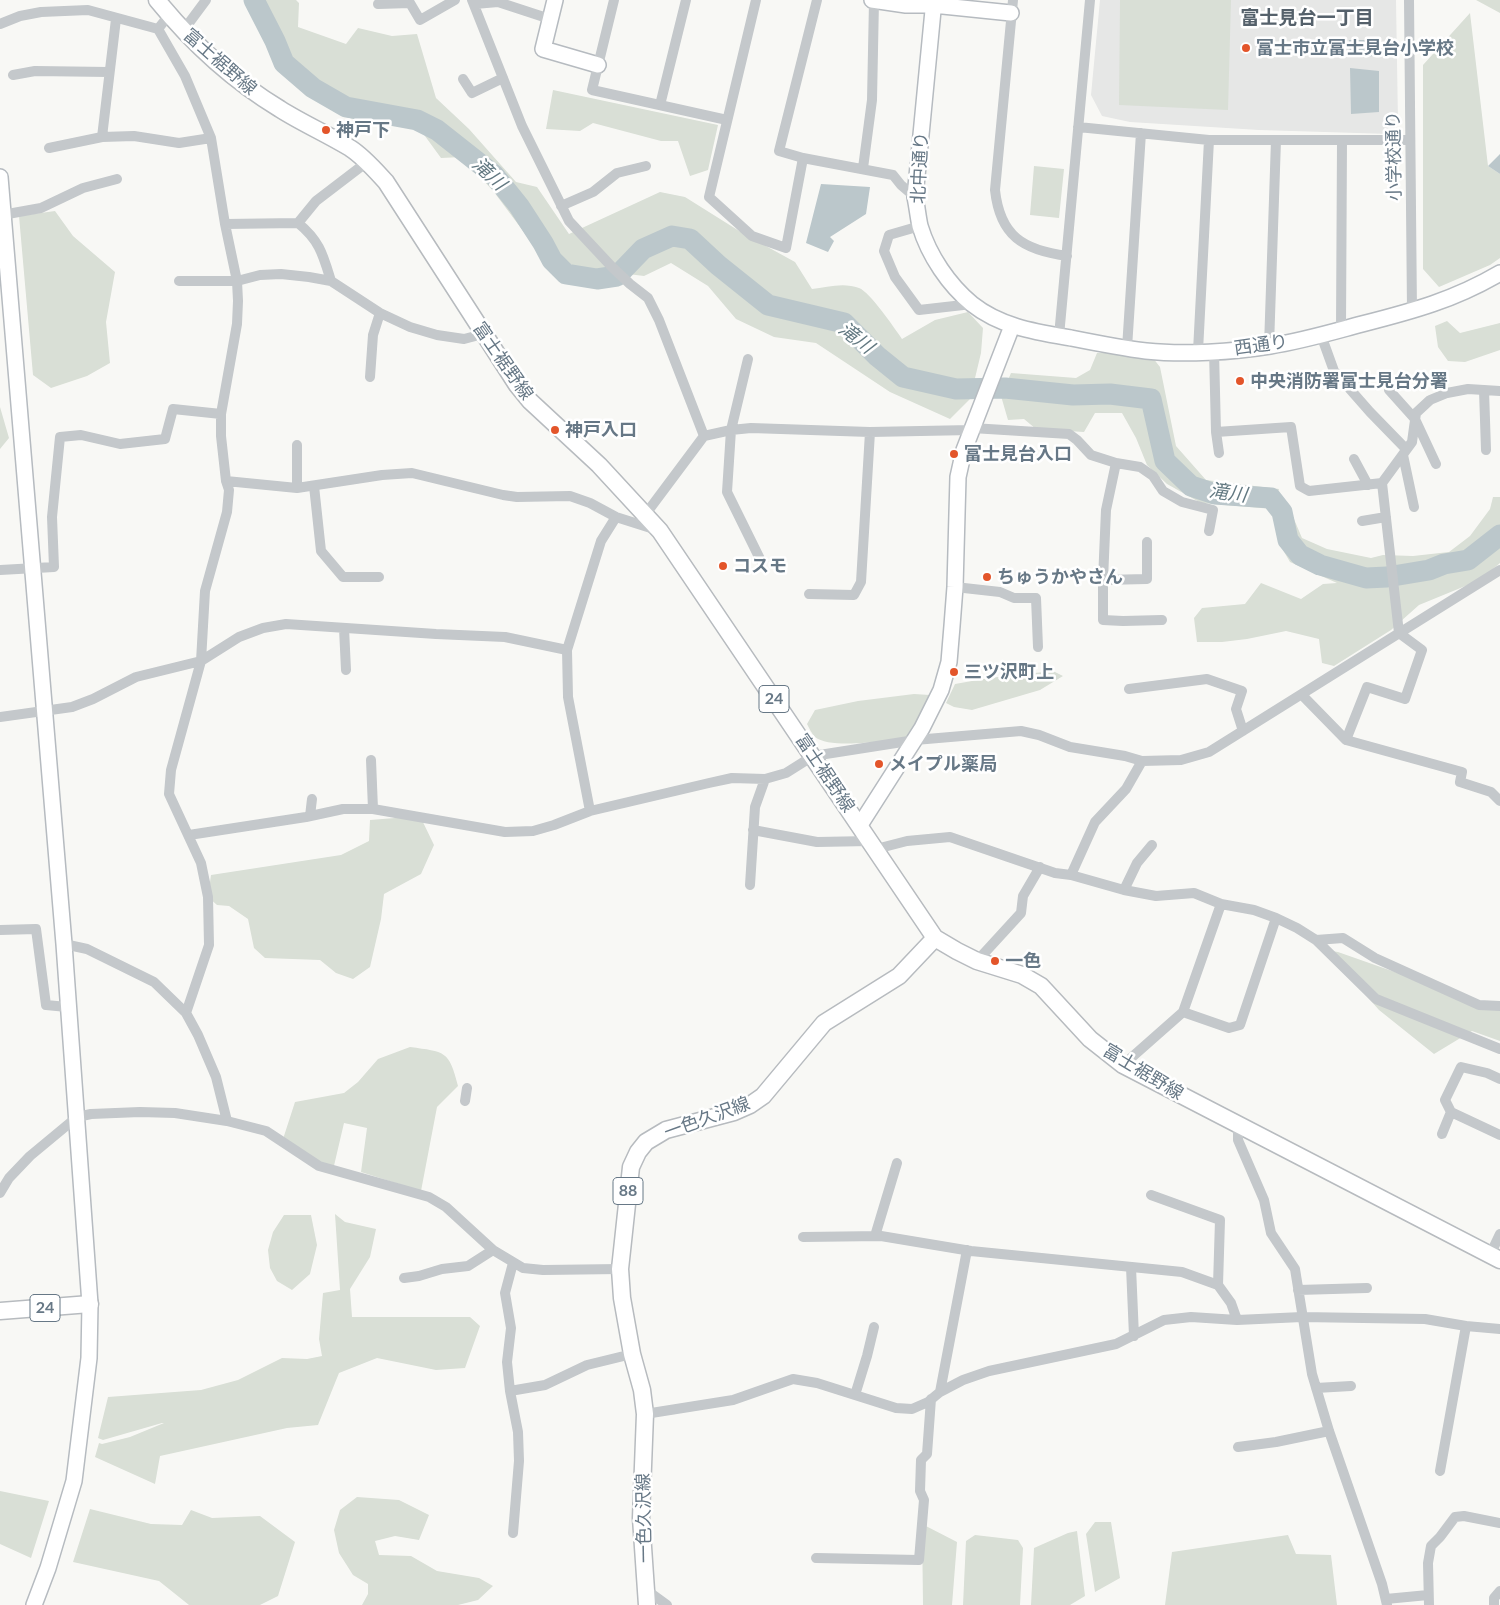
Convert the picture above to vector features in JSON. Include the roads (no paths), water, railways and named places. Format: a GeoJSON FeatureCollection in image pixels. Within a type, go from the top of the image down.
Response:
{"type":"FeatureCollection","features":[{"type":"Feature","properties":{"kind":"main road","name":"富士裾野線"},"geometry":{"type":"LineString","coordinates":[[157,0],[183,31],[210,58],[249,89],[281,110],[351,149],[367,162],[386,182],[517,385],[530,401],[599,465],[660,531],[936,938],[957,952],[977,961],[1022,975],[1041,986],[1090,1039],[1123,1065],[1495,1258]]}},
{"type":"Feature","properties":{"kind":"main road","name":"一色久沢線"},"geometry":{"type":"LineString","coordinates":[[646,1597],[641,1518],[645,1414],[642,1390],[632,1354],[622,1298],[620,1270],[631,1167],[638,1152],[646,1142],[666,1130],[734,1112],[750,1105],[763,1096],[824,1023],[899,976],[936,938]]}},
{"type":"Feature","properties":{"kind":"main road","name":"24"},"geometry":{"type":"LineString","coordinates":[[0,1311],[90,1304]]}},
{"type":"Feature","properties":{"kind":"street"},"geometry":{"type":"LineString","coordinates":[[183,31],[206,0]]}},
{"type":"Feature","properties":{"kind":"street"},"geometry":{"type":"LineString","coordinates":[[378,4],[410,3],[420,20],[455,0]]}},
{"type":"Feature","properties":{"kind":"street"},"geometry":{"type":"LineString","coordinates":[[555,0],[543,49],[598,65]]}},
{"type":"Feature","properties":{"kind":"street"},"geometry":{"type":"LineString","coordinates":[[614,0],[592,90],[727,120]]}},
{"type":"Feature","properties":{"kind":"street"},"geometry":{"type":"LineString","coordinates":[[660,105],[686,0]]}},
{"type":"Feature","properties":{"kind":"street"},"geometry":{"type":"LineString","coordinates":[[756,0],[709,197],[752,236],[786,248],[804,158]]}},
{"type":"Feature","properties":{"kind":"street"},"geometry":{"type":"LineString","coordinates":[[817,0],[779,151],[804,158],[893,175],[915,197]]}},
{"type":"Feature","properties":{"kind":"street"},"geometry":{"type":"LineString","coordinates":[[863,168],[872,100],[873,0],[906,5],[933,3],[1012,6],[995,190],[996,201],[999,214],[1007,228],[1019,240],[1031,248],[1049,254],[1066,256]]}},
{"type":"Feature","properties":{"kind":"street"},"geometry":{"type":"LineString","coordinates":[[1059,336],[1090,0]]}},
{"type":"Feature","properties":{"kind":"street","name":"小学校通り"},"geometry":{"type":"LineString","coordinates":[[1408,0],[1412,311]]}},
{"type":"Feature","properties":{"kind":"street"},"geometry":{"type":"LineString","coordinates":[[550,19],[498,2],[473,2],[522,126],[568,221],[612,267],[648,298],[659,320],[704,436]]}},
{"type":"Feature","properties":{"kind":"street","name":"北中通り"},"geometry":{"type":"LineString","coordinates":[[933,3],[915,197],[920,226],[940,268],[955,287],[972,304],[990,316],[1012,326]]}},
{"type":"Feature","properties":{"kind":"street"},"geometry":{"type":"LineString","coordinates":[[0,24],[20,16],[59,10],[88,10],[158,29],[185,76],[211,138],[225,224],[237,281],[238,301],[237,324],[221,414],[220,436],[229,490],[227,512],[205,591],[201,661],[171,770],[169,794],[201,863],[208,897],[209,945],[186,1013]]}},
{"type":"Feature","properties":{"kind":"street"},"geometry":{"type":"LineString","coordinates":[[158,29],[169,15]]}},
{"type":"Feature","properties":{"kind":"street"},"geometry":{"type":"LineString","coordinates":[[102,137],[116,19]]}},
{"type":"Feature","properties":{"kind":"street"},"geometry":{"type":"LineString","coordinates":[[14,75],[35,71],[109,72]]}},
{"type":"Feature","properties":{"kind":"street"},"geometry":{"type":"LineString","coordinates":[[464,79],[472,93],[503,78]]}},
{"type":"Feature","properties":{"kind":"street"},"geometry":{"type":"LineString","coordinates":[[1078,127],[1209,140],[1410,140]]}},
{"type":"Feature","properties":{"kind":"street"},"geometry":{"type":"LineString","coordinates":[[1128,348],[1141,133]]}},
{"type":"Feature","properties":{"kind":"street"},"geometry":{"type":"LineString","coordinates":[[49,148],[102,137],[134,136],[178,143],[211,138]]}},
{"type":"Feature","properties":{"kind":"street"},"geometry":{"type":"LineString","coordinates":[[1198,351],[1209,140]]}},
{"type":"Feature","properties":{"kind":"street"},"geometry":{"type":"LineString","coordinates":[[1270,346],[1276,140]]}},
{"type":"Feature","properties":{"kind":"street"},"geometry":{"type":"LineString","coordinates":[[1341,329],[1342,140]]}},
{"type":"Feature","properties":{"kind":"street"},"geometry":{"type":"LineString","coordinates":[[298,223],[316,201],[367,162]]}},
{"type":"Feature","properties":{"kind":"street"},"geometry":{"type":"LineString","coordinates":[[561,206],[593,192],[618,173],[646,166]]}},
{"type":"Feature","properties":{"kind":"street"},"geometry":{"type":"LineString","coordinates":[[0,177],[43,711],[64,944],[90,1304],[89,1358],[74,1481],[48,1568],[34,1605]]}},
{"type":"Feature","properties":{"kind":"street"},"geometry":{"type":"LineString","coordinates":[[2,215],[41,208],[83,188],[117,179]]}},
{"type":"Feature","properties":{"kind":"street"},"geometry":{"type":"LineString","coordinates":[[225,224],[298,223],[320,248],[331,281]]}},
{"type":"Feature","properties":{"kind":"street"},"geometry":{"type":"LineString","coordinates":[[920,226],[889,235],[884,251],[895,277],[919,310],[972,304]]}},
{"type":"Feature","properties":{"kind":"street","name":"西通り"},"geometry":{"type":"LineString","coordinates":[[1012,326],[1128,348],[1162,352],[1214,351],[1270,346],[1321,335],[1445,301],[1478,286],[1500,273]]}},
{"type":"Feature","properties":{"kind":"street"},"geometry":{"type":"LineString","coordinates":[[179,281],[237,281],[260,275],[281,274],[331,281],[380,313],[410,327],[437,335],[464,339],[483,334]]}},
{"type":"Feature","properties":{"kind":"street"},"geometry":{"type":"LineString","coordinates":[[370,377],[373,335],[380,313]]}},
{"type":"Feature","properties":{"kind":"street"},"geometry":{"type":"LineString","coordinates":[[860,825],[915,740],[941,690],[949,662],[955,587],[958,477],[964,450],[1012,326]]}},
{"type":"Feature","properties":{"kind":"street"},"geometry":{"type":"LineString","coordinates":[[1321,335],[1334,371],[1404,452],[1414,507]]}},
{"type":"Feature","properties":{"kind":"street"},"geometry":{"type":"LineString","coordinates":[[1214,351],[1216,432],[1219,453]]}},
{"type":"Feature","properties":{"kind":"street"},"geometry":{"type":"LineString","coordinates":[[748,359],[731,430],[727,492],[761,562]]}},
{"type":"Feature","properties":{"kind":"street"},"geometry":{"type":"LineString","coordinates":[[1346,740],[1367,688],[1405,700],[1422,650],[1399,633],[1382,483],[1412,442],[1416,413],[1430,400],[1468,389],[1500,391]]}},
{"type":"Feature","properties":{"kind":"street"},"geometry":{"type":"LineString","coordinates":[[1389,390],[1415,419],[1436,464]]}},
{"type":"Feature","properties":{"kind":"street"},"geometry":{"type":"LineString","coordinates":[[1484,390],[1486,450]]}},
{"type":"Feature","properties":{"kind":"street"},"geometry":{"type":"LineString","coordinates":[[0,570],[54,567],[52,517],[60,437],[81,435],[120,444],[165,440],[173,408],[221,414]]}},
{"type":"Feature","properties":{"kind":"street"},"geometry":{"type":"LineString","coordinates":[[645,515],[704,436],[751,428],[870,432],[973,426],[1069,434],[1091,455],[1116,464],[1140,467],[1153,476],[1163,491],[1182,502],[1213,510],[1209,531]]}},
{"type":"Feature","properties":{"kind":"street"},"geometry":{"type":"LineString","coordinates":[[1216,432],[1291,427],[1300,486],[1309,491],[1382,483]]}},
{"type":"Feature","properties":{"kind":"street"},"geometry":{"type":"LineString","coordinates":[[810,594],[854,595],[861,582],[870,432]]}},
{"type":"Feature","properties":{"kind":"street"},"geometry":{"type":"LineString","coordinates":[[297,445],[297,488]]}},
{"type":"Feature","properties":{"kind":"street"},"geometry":{"type":"LineString","coordinates":[[1354,459],[1368,485]]}},
{"type":"Feature","properties":{"kind":"street"},"geometry":{"type":"LineString","coordinates":[[1116,464],[1106,510],[1102,580],[1103,620],[1123,622],[1162,620]]}},
{"type":"Feature","properties":{"kind":"street"},"geometry":{"type":"LineString","coordinates":[[226,481],[297,488],[382,475],[412,473],[510,496],[570,496],[590,503],[616,517],[660,531]]}},
{"type":"Feature","properties":{"kind":"street"},"geometry":{"type":"LineString","coordinates":[[314,486],[321,551],[343,577],[379,577]]}},
{"type":"Feature","properties":{"kind":"street"},"geometry":{"type":"LineString","coordinates":[[590,811],[568,697],[567,650],[602,541],[616,517]]}},
{"type":"Feature","properties":{"kind":"street"},"geometry":{"type":"LineString","coordinates":[[1362,521],[1386,517]]}},
{"type":"Feature","properties":{"kind":"street"},"geometry":{"type":"LineString","coordinates":[[1102,580],[1146,580],[1147,542]]}},
{"type":"Feature","properties":{"kind":"street"},"geometry":{"type":"LineString","coordinates":[[189,835],[343,809],[373,809],[505,832],[533,831],[590,811],[732,778],[765,779],[786,772],[813,756],[915,740],[1021,731],[1039,735],[1070,747],[1125,756],[1142,761],[1180,760],[1210,752],[1399,633],[1498,574]]}},
{"type":"Feature","properties":{"kind":"street"},"geometry":{"type":"LineString","coordinates":[[955,587],[1000,592],[1014,598],[1036,598],[1038,647]]}},
{"type":"Feature","properties":{"kind":"street"},"geometry":{"type":"LineString","coordinates":[[0,717],[72,707],[136,677],[201,661],[239,637],[263,628],[286,624],[505,637],[567,650]]}},
{"type":"Feature","properties":{"kind":"street"},"geometry":{"type":"LineString","coordinates":[[344,628],[346,670]]}},
{"type":"Feature","properties":{"kind":"street"},"geometry":{"type":"LineString","coordinates":[[1130,689],[1207,679],[1233,688],[1242,692],[1236,709],[1243,731]]}},
{"type":"Feature","properties":{"kind":"street"},"geometry":{"type":"LineString","coordinates":[[1302,695],[1346,740],[1462,772],[1460,782],[1490,792],[1500,801]]}},
{"type":"Feature","properties":{"kind":"street"},"geometry":{"type":"LineString","coordinates":[[371,760],[373,809]]}},
{"type":"Feature","properties":{"kind":"street"},"geometry":{"type":"LineString","coordinates":[[1071,875],[1095,822],[1126,789],[1142,761]]}},
{"type":"Feature","properties":{"kind":"street"},"geometry":{"type":"LineString","coordinates":[[750,884],[755,807],[765,779]]}},
{"type":"Feature","properties":{"kind":"street"},"geometry":{"type":"LineString","coordinates":[[310,816],[312,799]]}},
{"type":"Feature","properties":{"kind":"street"},"geometry":{"type":"LineString","coordinates":[[753,830],[817,842],[873,845],[950,837],[1055,873],[1071,875],[1124,890],[1156,896],[1194,893],[1221,904],[1254,910],[1297,928],[1316,940],[1376,999],[1500,1049]]}},
{"type":"Feature","properties":{"kind":"street"},"geometry":{"type":"LineString","coordinates":[[1124,890],[1137,863],[1152,845]]}},
{"type":"Feature","properties":{"kind":"street"},"geometry":{"type":"LineString","coordinates":[[977,961],[1021,913],[1023,896],[1040,867]]}},
{"type":"Feature","properties":{"kind":"street"},"geometry":{"type":"LineString","coordinates":[[1123,1065],[1183,1012],[1221,904]]}},
{"type":"Feature","properties":{"kind":"street"},"geometry":{"type":"LineString","coordinates":[[1183,1012],[1229,1028],[1240,1025],[1276,918]]}},
{"type":"Feature","properties":{"kind":"street"},"geometry":{"type":"LineString","coordinates":[[0,930],[36,929],[46,1005],[67,1006]]}},
{"type":"Feature","properties":{"kind":"street"},"geometry":{"type":"LineString","coordinates":[[1316,940],[1343,938],[1376,958],[1479,1005],[1500,1006]]}},
{"type":"Feature","properties":{"kind":"street"},"geometry":{"type":"LineString","coordinates":[[64,944],[87,949],[154,982],[186,1013],[198,1035],[216,1077],[228,1121]]}},
{"type":"Feature","properties":{"kind":"street"},"geometry":{"type":"LineString","coordinates":[[1500,1079],[1487,1073],[1461,1067],[1445,1100],[1451,1112],[1500,1134]]}},
{"type":"Feature","properties":{"kind":"street"},"geometry":{"type":"LineString","coordinates":[[465,1101],[468,1088]]}},
{"type":"Feature","properties":{"kind":"street"},"geometry":{"type":"LineString","coordinates":[[0,1193],[10,1178],[30,1156],[77,1117],[91,1114],[140,1112],[175,1113],[228,1121],[266,1131],[319,1166],[429,1197],[446,1207],[494,1250],[523,1268],[543,1270],[620,1270]]}},
{"type":"Feature","properties":{"kind":"street"},"geometry":{"type":"LineString","coordinates":[[1442,1134],[1451,1112]]}},
{"type":"Feature","properties":{"kind":"street"},"geometry":{"type":"LineString","coordinates":[[1238,1124],[1238,1140],[1264,1200],[1271,1233],[1295,1269],[1312,1374],[1329,1432],[1387,1602],[1429,1600],[1428,1563],[1431,1546],[1440,1538],[1455,1517],[1464,1516],[1500,1523]]}},
{"type":"Feature","properties":{"kind":"street"},"geometry":{"type":"LineString","coordinates":[[875,1236],[897,1163]]}},
{"type":"Feature","properties":{"kind":"street"},"geometry":{"type":"LineString","coordinates":[[1150,1195],[1220,1220],[1218,1285]]}},
{"type":"Feature","properties":{"kind":"street"},"geometry":{"type":"LineString","coordinates":[[1495,1258],[1500,1234]]}},
{"type":"Feature","properties":{"kind":"street"},"geometry":{"type":"LineString","coordinates":[[803,1237],[875,1236],[967,1250],[1182,1272],[1218,1285],[1231,1303],[1237,1320]]}},
{"type":"Feature","properties":{"kind":"street"},"geometry":{"type":"LineString","coordinates":[[404,1278],[419,1276],[442,1268],[468,1266],[494,1250]]}},
{"type":"Feature","properties":{"kind":"street"},"geometry":{"type":"LineString","coordinates":[[816,1558],[919,1560],[924,1500],[920,1491],[921,1460],[927,1454],[935,1396],[967,1250]]}},
{"type":"Feature","properties":{"kind":"street"},"geometry":{"type":"LineString","coordinates":[[513,1533],[519,1461],[518,1432],[507,1362],[511,1328],[504,1293],[514,1263]]}},
{"type":"Feature","properties":{"kind":"street"},"geometry":{"type":"LineString","coordinates":[[1131,1267],[1134,1336]]}},
{"type":"Feature","properties":{"kind":"street"},"geometry":{"type":"LineString","coordinates":[[1298,1290],[1367,1288]]}},
{"type":"Feature","properties":{"kind":"street"},"geometry":{"type":"LineString","coordinates":[[645,1414],[734,1400],[793,1379],[818,1383],[896,1408],[912,1409],[963,1380],[989,1371],[1116,1344],[1164,1320],[1191,1317],[1237,1320],[1302,1317],[1425,1318],[1466,1326],[1500,1329]]}},
{"type":"Feature","properties":{"kind":"street"},"geometry":{"type":"LineString","coordinates":[[1440,1471],[1466,1326]]}},
{"type":"Feature","properties":{"kind":"street"},"geometry":{"type":"LineString","coordinates":[[855,1395],[868,1356],[874,1327]]}},
{"type":"Feature","properties":{"kind":"street"},"geometry":{"type":"LineString","coordinates":[[510,1390],[545,1385],[587,1365],[632,1354]]}},
{"type":"Feature","properties":{"kind":"street"},"geometry":{"type":"LineString","coordinates":[[1316,1388],[1351,1386]]}},
{"type":"Feature","properties":{"kind":"street"},"geometry":{"type":"LineString","coordinates":[[1238,1446],[1276,1442],[1329,1432]]}},
{"type":"Feature","properties":{"kind":"street"},"geometry":{"type":"LineString","coordinates":[[1494,1605],[1494,1598],[1500,1591]]}},
{"type":"Feature","properties":{"kind":"street"},"geometry":{"type":"LineString","coordinates":[[646,1597],[667,1605]]}},
{"type":"Feature","properties":{"kind":"waterway","name":"滝川"},"geometry":{"type":"LineString","coordinates":[[254,0],[284,63],[313,88],[346,107],[417,120],[437,130],[494,175],[519,206],[552,260],[566,274],[597,279],[617,276],[643,249],[672,236],[690,239],[718,265],[768,305],[844,323],[877,356],[903,377],[956,389],[1005,388],[1073,395],[1110,394],[1151,399],[1165,461],[1191,486],[1215,494],[1271,498],[1282,512],[1288,540],[1300,555],[1320,565],[1366,578],[1387,577],[1429,570],[1444,564],[1468,560],[1500,535]]}},
{"type":"Feature","properties":{"kind":"place","name":"富士市立富士見台小学校"},"geometry":{"type":"Point","coordinates":[1246,48]}},
{"type":"Feature","properties":{"kind":"place","name":"神戸下"},"geometry":{"type":"Point","coordinates":[326,130]}},
{"type":"Feature","properties":{"kind":"place","name":"中央消防署富士見台分署"},"geometry":{"type":"Point","coordinates":[1240,381]}},
{"type":"Feature","properties":{"kind":"place","name":"神戸入口"},"geometry":{"type":"Point","coordinates":[555,430]}},
{"type":"Feature","properties":{"kind":"place","name":"富士見台入口"},"geometry":{"type":"Point","coordinates":[954,454]}},
{"type":"Feature","properties":{"kind":"place","name":"コスモ"},"geometry":{"type":"Point","coordinates":[723,566]}},
{"type":"Feature","properties":{"kind":"place","name":"ちゅうかやさん"},"geometry":{"type":"Point","coordinates":[987,577]}},
{"type":"Feature","properties":{"kind":"place","name":"三ツ沢町上"},"geometry":{"type":"Point","coordinates":[954,672]}},
{"type":"Feature","properties":{"kind":"place","name":"メイプル薬局"},"geometry":{"type":"Point","coordinates":[879,764]}},
{"type":"Feature","properties":{"kind":"place","name":"一色"},"geometry":{"type":"Point","coordinates":[995,961]}},
{"type":"Feature","properties":{"kind":"district","name":"富士見台一丁目"},"geometry":{"type":"Point","coordinates":[1307,18]}}]}
